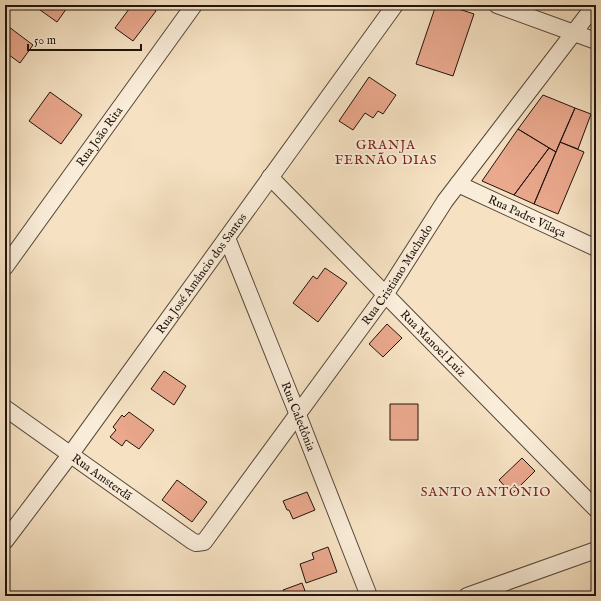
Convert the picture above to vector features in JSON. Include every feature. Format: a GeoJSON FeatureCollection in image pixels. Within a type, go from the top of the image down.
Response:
{"type":"FeatureCollection","features":[{"type":"Feature","properties":{"kind":"street","name":"Rua João Rita"},"geometry":{"type":"LineString","coordinates":[[5,267],[194,5]]}},
{"type":"Feature","properties":{"kind":"street","name":"Rua José Amâncio dos Santos"},"geometry":{"type":"LineString","coordinates":[[5,541],[70,455],[395,5]]}},
{"type":"Feature","properties":{"kind":"street"},"geometry":{"type":"LineString","coordinates":[[497,5],[596,41]]}},
{"type":"Feature","properties":{"kind":"street","name":"Rua Cristiano Machado"},"geometry":{"type":"LineString","coordinates":[[200,543],[207,539],[385,295],[445,201],[595,5]]}},
{"type":"Feature","properties":{"kind":"street","name":"Rua Manoel Luiz"},"geometry":{"type":"LineString","coordinates":[[270,177],[596,509]]}},
{"type":"Feature","properties":{"kind":"street","name":"Rua Padre Vilaça"},"geometry":{"type":"LineString","coordinates":[[458,184],[596,248]]}},
{"type":"Feature","properties":{"kind":"street","name":"Rua Caledônia"},"geometry":{"type":"LineString","coordinates":[[227,238],[368,596]]}},
{"type":"Feature","properties":{"kind":"street","name":"Rua Amsterdã"},"geometry":{"type":"LineString","coordinates":[[5,408],[192,542],[200,543]]}},
{"type":"Feature","properties":{"kind":"street"},"geometry":{"type":"LineString","coordinates":[[467,596],[596,550]]}},
{"type":"Feature","properties":{"kind":"building"},"geometry":{"type":"Polygon","coordinates":[[[33,5],[69,5],[57,22],[33,5]]]}},
{"type":"Feature","properties":{"kind":"building"},"geometry":{"type":"Polygon","coordinates":[[[132,5],[149,5],[156,11],[133,41],[115,28],[132,5]]]}},
{"type":"Feature","properties":{"kind":"building"},"geometry":{"type":"Polygon","coordinates":[[[436,5],[447,5],[474,14],[453,76],[416,64],[436,5]]]}},
{"type":"Feature","properties":{"kind":"building"},"geometry":{"type":"Polygon","coordinates":[[[5,24],[33,45],[20,63],[5,52],[5,24]]]}},
{"type":"Feature","properties":{"kind":"building"},"geometry":{"type":"Polygon","coordinates":[[[369,77],[396,95],[383,114],[378,111],[373,118],[365,113],[353,130],[339,121],[369,77]]]}},
{"type":"Feature","properties":{"kind":"building"},"geometry":{"type":"Polygon","coordinates":[[[50,92],[82,115],[61,144],[29,121],[50,92]]]}},
{"type":"Feature","properties":{"kind":"building"},"geometry":{"type":"Polygon","coordinates":[[[543,95],[575,108],[556,152],[518,129],[543,95]]]}},
{"type":"Feature","properties":{"kind":"building"},"geometry":{"type":"Polygon","coordinates":[[[575,108],[591,114],[578,149],[560,142],[575,108]]]}},
{"type":"Feature","properties":{"kind":"building"},"geometry":{"type":"Polygon","coordinates":[[[518,129],[549,148],[514,195],[482,181],[518,129]]]}},
{"type":"Feature","properties":{"kind":"building"},"geometry":{"type":"Polygon","coordinates":[[[560,142],[584,152],[558,214],[534,204],[560,142]]]}},
{"type":"Feature","properties":{"kind":"building"},"geometry":{"type":"Polygon","coordinates":[[[549,148],[556,152],[534,204],[514,195],[549,148]]]}},
{"type":"Feature","properties":{"kind":"building"},"geometry":{"type":"Polygon","coordinates":[[[325,268],[347,283],[318,322],[293,303],[313,276],[317,279],[325,268]]]}},
{"type":"Feature","properties":{"kind":"building"},"geometry":{"type":"Polygon","coordinates":[[[387,324],[402,338],[383,357],[369,344],[387,324]]]}},
{"type":"Feature","properties":{"kind":"building"},"geometry":{"type":"Polygon","coordinates":[[[164,371],[186,386],[174,405],[151,389],[164,371]]]}},
{"type":"Feature","properties":{"kind":"building"},"geometry":{"type":"Polygon","coordinates":[[[390,404],[418,404],[418,440],[390,440],[390,404]]]}},
{"type":"Feature","properties":{"kind":"building"},"geometry":{"type":"Polygon","coordinates":[[[129,412],[154,430],[139,449],[126,440],[122,446],[110,437],[116,430],[113,427],[122,415],[124,417],[129,412]]]}},
{"type":"Feature","properties":{"kind":"building"},"geometry":{"type":"Polygon","coordinates":[[[522,458],[535,471],[512,494],[499,480],[522,458]]]}},
{"type":"Feature","properties":{"kind":"building"},"geometry":{"type":"Polygon","coordinates":[[[177,480],[207,502],[192,522],[162,500],[177,480]]]}},
{"type":"Feature","properties":{"kind":"building"},"geometry":{"type":"Polygon","coordinates":[[[307,492],[315,510],[293,519],[283,501],[307,492]]]}},
{"type":"Feature","properties":{"kind":"building"},"geometry":{"type":"Polygon","coordinates":[[[328,547],[337,572],[306,583],[300,564],[314,559],[312,553],[328,547]]]}},
{"type":"Feature","properties":{"kind":"building"},"geometry":{"type":"Polygon","coordinates":[[[302,583],[307,596],[286,596],[283,590],[302,583]]]}},
{"type":"Feature","properties":{"kind":"district","name":"GRANJA FERNÃO DIAS"},"geometry":{"type":"Point","coordinates":[386,152]}},
{"type":"Feature","properties":{"kind":"district","name":"SANTO ANTÔNIO"},"geometry":{"type":"Point","coordinates":[486,491]}}]}
